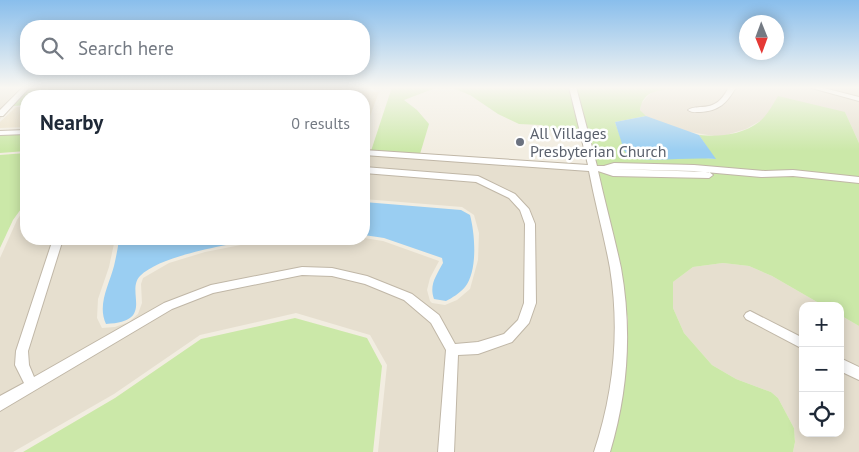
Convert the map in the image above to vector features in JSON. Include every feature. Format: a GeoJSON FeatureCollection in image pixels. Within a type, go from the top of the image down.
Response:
{"type":"FeatureCollection","features":[{"type":"Feature","properties":{"kind":"street"},"geometry":{"type":"LineString","coordinates":[[579,108],[598,168],[617,279],[622,339],[617,391],[609,432],[602,452]]}},
{"type":"Feature","properties":{"kind":"street"},"geometry":{"type":"LineString","coordinates":[[692,110],[710,108]]}},
{"type":"Feature","properties":{"kind":"street"},"geometry":{"type":"LineString","coordinates":[[0,133],[20,132]]}},
{"type":"Feature","properties":{"kind":"street"},"geometry":{"type":"LineString","coordinates":[[370,152],[598,168],[613,173],[793,173],[859,180]]}},
{"type":"Feature","properties":{"kind":"street"},"geometry":{"type":"LineString","coordinates":[[370,170],[478,179],[512,196],[524,209],[530,224],[530,303],[523,323],[508,338],[478,348],[452,350]]}},
{"type":"Feature","properties":{"kind":"street"},"geometry":{"type":"LineString","coordinates":[[32,384],[22,365],[22,352],[56,245]]}},
{"type":"Feature","properties":{"kind":"street"},"geometry":{"type":"LineString","coordinates":[[0,404],[32,384],[77,361],[168,306],[211,289],[302,271],[332,272],[367,280],[408,297],[434,318],[452,350],[446,452]]}},
{"type":"Feature","properties":{"kind":"street"},"geometry":{"type":"LineString","coordinates":[[750,316],[799,342]]}},
{"type":"Feature","properties":{"kind":"street"},"geometry":{"type":"LineString","coordinates":[[844,366],[859,374]]}},
{"type":"Feature","properties":{"kind":"shaded area"},"geometry":{"type":"Polygon","coordinates":[[[0,108],[11,108],[0,119],[0,108]]]}},
{"type":"Feature","properties":{"kind":"shaded area"},"geometry":{"type":"Polygon","coordinates":[[[15,108],[20,108],[20,127],[0,128],[0,122],[15,108]]]}},
{"type":"Feature","properties":{"kind":"shaded area"},"geometry":{"type":"Polygon","coordinates":[[[640,108],[859,108],[859,143],[845,112],[760,121],[746,129],[723,136],[714,136],[684,131],[652,120],[640,110],[640,108]]]}},
{"type":"Feature","properties":{"kind":"shaded area"},"geometry":{"type":"Polygon","coordinates":[[[370,155],[590,170],[613,278],[617,338],[612,389],[595,452],[378,452],[387,365],[370,335],[296,313],[200,335],[114,394],[13,452],[0,452],[0,258],[20,216],[20,245],[114,245],[109,267],[98,299],[97,318],[102,328],[115,327],[129,322],[138,314],[142,303],[141,284],[143,278],[169,263],[205,252],[241,245],[370,245],[370,239],[383,241],[439,261],[430,278],[427,290],[432,303],[445,305],[457,300],[470,289],[478,260],[479,233],[474,215],[462,207],[370,199],[370,155]]]}},
{"type":"Feature","properties":{"kind":"shaded area"},"geometry":{"type":"Polygon","coordinates":[[[723,263],[749,266],[772,276],[817,302],[799,302],[799,437],[844,437],[844,317],[859,326],[859,452],[793,452],[795,442],[794,428],[778,398],[771,392],[736,379],[712,365],[684,333],[673,308],[673,282],[693,267],[723,263]]]}},
{"type":"Feature","properties":{"kind":"green space"},"geometry":{"type":"Polygon","coordinates":[[[385,108],[415,108],[429,124],[420,154],[371,151],[385,108]]]}},
{"type":"Feature","properties":{"kind":"green space"},"geometry":{"type":"Polygon","coordinates":[[[489,108],[575,108],[582,136],[553,132],[541,125],[519,124],[489,108]]]}},
{"type":"Feature","properties":{"kind":"green space"},"geometry":{"type":"Polygon","coordinates":[[[580,108],[640,108],[646,116],[615,122],[627,155],[652,160],[695,157],[715,159],[699,135],[714,136],[745,130],[765,117],[771,108],[829,108],[845,112],[859,143],[859,326],[844,317],[844,302],[817,302],[772,276],[749,266],[723,263],[693,267],[673,282],[673,308],[684,333],[712,365],[736,379],[771,392],[778,398],[794,428],[795,442],[793,452],[609,452],[615,435],[623,393],[628,319],[597,170],[702,174],[699,170],[595,166],[580,108]]]}},
{"type":"Feature","properties":{"kind":"green space"},"geometry":{"type":"Polygon","coordinates":[[[0,134],[20,134],[20,151],[0,153],[0,134]]]}},
{"type":"Feature","properties":{"kind":"green space"},"geometry":{"type":"Polygon","coordinates":[[[20,153],[20,210],[13,220],[0,248],[0,155],[20,153]]]}},
{"type":"Feature","properties":{"kind":"green space"},"geometry":{"type":"Polygon","coordinates":[[[295,318],[367,338],[382,366],[373,452],[23,452],[115,398],[201,339],[295,318]]]}},
{"type":"Feature","properties":{"kind":"water"},"geometry":{"type":"Polygon","coordinates":[[[646,116],[699,135],[716,159],[651,160],[629,158],[624,150],[615,122],[646,116]]]}},
{"type":"Feature","properties":{"kind":"water"},"geometry":{"type":"Polygon","coordinates":[[[370,202],[461,210],[470,215],[473,232],[474,262],[469,280],[461,291],[446,301],[434,299],[432,289],[443,263],[442,258],[384,238],[370,236],[370,202]]]}},
{"type":"Feature","properties":{"kind":"water"},"geometry":{"type":"Polygon","coordinates":[[[118,245],[227,245],[178,257],[150,269],[140,276],[136,283],[135,312],[130,318],[121,322],[106,324],[103,302],[114,266],[118,245]]]}},
{"type":"Feature","properties":{"kind":"place","name":"All Villages Presbyterian Church"},"geometry":{"type":"Point","coordinates":[520,142]}}]}
